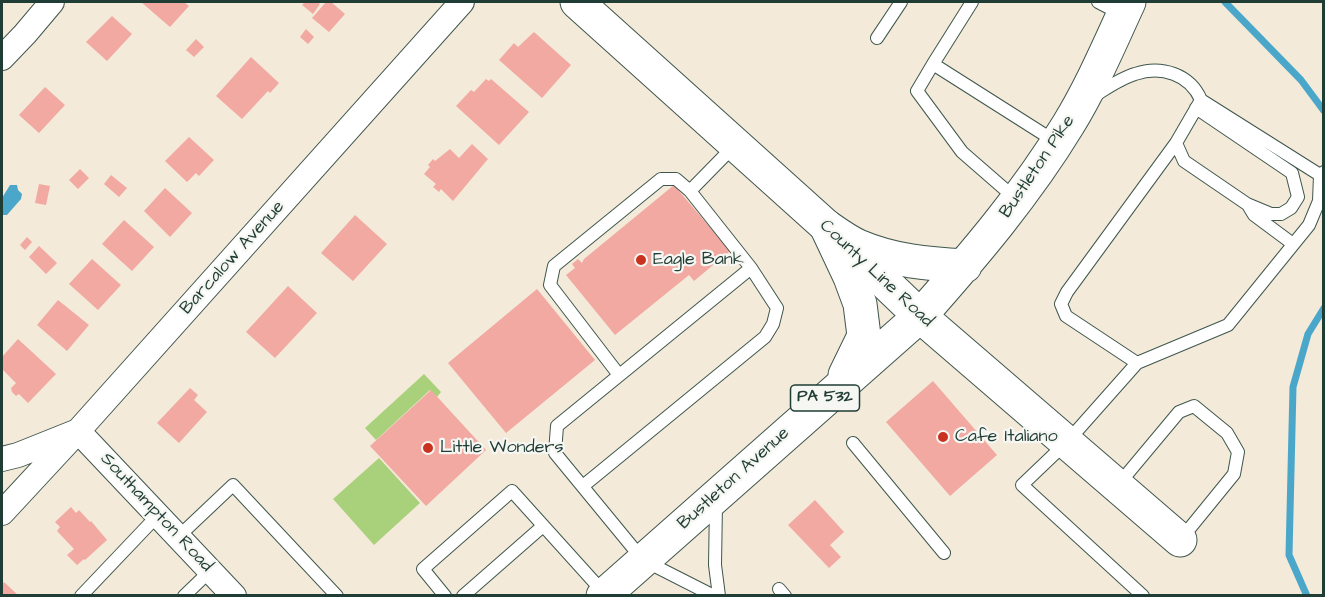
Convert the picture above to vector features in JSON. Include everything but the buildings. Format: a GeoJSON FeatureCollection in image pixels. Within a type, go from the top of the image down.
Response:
{"type":"FeatureCollection","features":[{"type":"Feature","properties":{"kind":"main road","name":"County Line Road"},"geometry":{"type":"LineString","coordinates":[[578,2],[826,226],[920,316],[1180,540]]}},
{"type":"Feature","properties":{"kind":"main road","name":"Bustleton Pike"},"geometry":{"type":"LineString","coordinates":[[920,316],[965,266],[1017,200],[1057,143],[1080,103],[1117,6]]}},
{"type":"Feature","properties":{"kind":"main road"},"geometry":{"type":"LineString","coordinates":[[826,226],[857,245],[890,257],[924,264],[965,266]]}},
{"type":"Feature","properties":{"kind":"main road"},"geometry":{"type":"LineString","coordinates":[[826,226],[860,304],[864,336],[841,385]]}},
{"type":"Feature","properties":{"kind":"main road","name":"Bustleton Avenue"},"geometry":{"type":"LineString","coordinates":[[604,595],[920,316]]}},
{"type":"Feature","properties":{"kind":"street"},"geometry":{"type":"LineString","coordinates":[[2,58],[52,2]]}},
{"type":"Feature","properties":{"kind":"street","name":"Barcalow Avenue"},"geometry":{"type":"LineString","coordinates":[[2,513],[462,2]]}},
{"type":"Feature","properties":{"kind":"street"},"geometry":{"type":"LineString","coordinates":[[2,459],[78,431]]}},
{"type":"Feature","properties":{"kind":"street","name":"Southampton Road"},"geometry":{"type":"LineString","coordinates":[[78,431],[234,596]]}},
{"type":"Feature","properties":{"kind":"lane"},"geometry":{"type":"LineString","coordinates":[[877,38],[901,2]]}},
{"type":"Feature","properties":{"kind":"lane"},"geometry":{"type":"LineString","coordinates":[[972,2],[917,91],[962,152],[1017,200]]}},
{"type":"Feature","properties":{"kind":"lane"},"geometry":{"type":"LineString","coordinates":[[933,64],[1057,143]]}},
{"type":"Feature","properties":{"kind":"lane"},"geometry":{"type":"LineString","coordinates":[[1080,103],[1132,74],[1150,70],[1173,74],[1190,81],[1197,89],[1199,104],[1176,142],[1067,292],[1061,304],[1066,316],[1137,363]]}},
{"type":"Feature","properties":{"kind":"lane"},"geometry":{"type":"LineString","coordinates":[[1143,596],[1022,485],[1067,442],[1137,363],[1228,325],[1309,225],[1319,201],[1322,173],[1199,104]]}},
{"type":"Feature","properties":{"kind":"lane"},"geometry":{"type":"LineString","coordinates":[[1176,142],[1184,161],[1247,204],[1271,214],[1281,214],[1291,208],[1298,197],[1292,173],[1199,104]]}},
{"type":"Feature","properties":{"kind":"lane"},"geometry":{"type":"LineString","coordinates":[[690,192],[736,144]]}},
{"type":"Feature","properties":{"kind":"lane"},"geometry":{"type":"LineString","coordinates":[[1159,166],[1184,161]]}},
{"type":"Feature","properties":{"kind":"lane"},"geometry":{"type":"LineString","coordinates":[[583,486],[765,337],[774,324],[777,308],[751,268],[690,192],[676,179],[661,179],[554,266],[550,285],[620,375]]}},
{"type":"Feature","properties":{"kind":"lane"},"geometry":{"type":"LineString","coordinates":[[1247,204],[1254,215],[1293,244]]}},
{"type":"Feature","properties":{"kind":"lane"},"geometry":{"type":"LineString","coordinates":[[714,596],[643,560],[555,453],[557,426],[751,268]]}},
{"type":"Feature","properties":{"kind":"lane"},"geometry":{"type":"LineString","coordinates":[[1116,487],[1179,412],[1194,406],[1227,433],[1238,452],[1233,474],[1180,540]]}},
{"type":"Feature","properties":{"kind":"lane"},"geometry":{"type":"LineString","coordinates":[[853,443],[944,553]]}},
{"type":"Feature","properties":{"kind":"lane"},"geometry":{"type":"LineString","coordinates":[[178,537],[233,485],[337,596]]}},
{"type":"Feature","properties":{"kind":"lane"},"geometry":{"type":"LineString","coordinates":[[445,596],[423,569],[512,491],[604,595]]}},
{"type":"Feature","properties":{"kind":"lane"},"geometry":{"type":"LineString","coordinates":[[716,495],[715,565],[719,596]]}},
{"type":"Feature","properties":{"kind":"lane"},"geometry":{"type":"LineString","coordinates":[[81,596],[158,515]]}},
{"type":"Feature","properties":{"kind":"lane"},"geometry":{"type":"LineString","coordinates":[[463,596],[543,526]]}},
{"type":"Feature","properties":{"kind":"lane"},"geometry":{"type":"LineString","coordinates":[[184,596],[210,571]]}},
{"type":"Feature","properties":{"kind":"green space"},"geometry":{"type":"Polygon","coordinates":[[[424,374],[441,392],[437,397],[430,390],[376,440],[365,428],[424,374]]]}},
{"type":"Feature","properties":{"kind":"green space"},"geometry":{"type":"Polygon","coordinates":[[[379,458],[420,503],[374,545],[333,499],[379,458]]]}},
{"type":"Feature","properties":{"kind":"water"},"geometry":{"type":"Polygon","coordinates":[[[10,185],[17,185],[22,194],[21,199],[7,215],[2,215],[2,198],[10,185]]]}},
{"type":"Feature","properties":{"kind":"waterway"},"geometry":{"type":"LineString","coordinates":[[1225,2],[1301,80],[1324,111]]}},
{"type":"Feature","properties":{"kind":"waterway"},"geometry":{"type":"LineString","coordinates":[[1307,596],[1289,555],[1293,387],[1308,334],[1324,308]]}},
{"type":"Feature","properties":{"kind":"place","name":"Eagle Bank"},"geometry":{"type":"Point","coordinates":[641,260]}},
{"type":"Feature","properties":{"kind":"place","name":"Cafe Italiano"},"geometry":{"type":"Point","coordinates":[943,437]}},
{"type":"Feature","properties":{"kind":"place","name":"Little Wonders"},"geometry":{"type":"Point","coordinates":[428,448]}}]}
